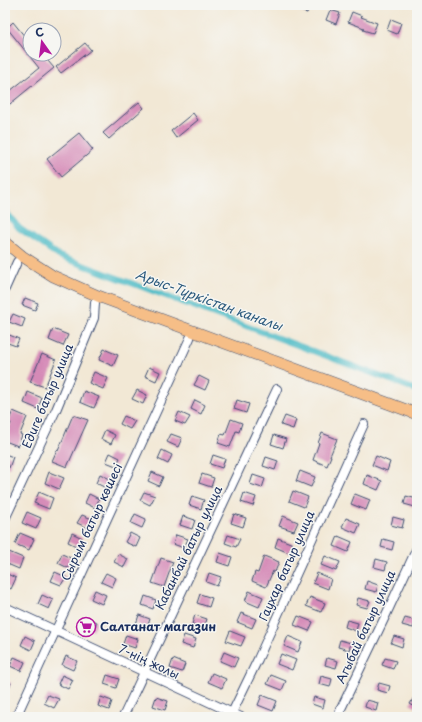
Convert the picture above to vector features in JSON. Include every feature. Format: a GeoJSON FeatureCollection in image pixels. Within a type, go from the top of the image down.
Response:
{"type":"FeatureCollection","features":[{"type":"Feature","properties":{"kind":"highway"},"geometry":{"type":"LineString","coordinates":[[5,242],[22,256],[53,276],[98,296],[417,414]]}},
{"type":"Feature","properties":{"kind":"highway"},"geometry":{"type":"LineString","coordinates":[[5,252],[17,262],[49,282],[95,303],[417,422]]}},
{"type":"Feature","properties":{"kind":"street"},"geometry":{"type":"LineString","coordinates":[[5,289],[17,262]]}},
{"type":"Feature","properties":{"kind":"street","name":"Едиге батыр улица"},"geometry":{"type":"LineString","coordinates":[[5,519],[56,410],[94,318],[95,303]]}},
{"type":"Feature","properties":{"kind":"street","name":"Сырым батыр көшесі"},"geometry":{"type":"LineString","coordinates":[[16,717],[190,338]]}},
{"type":"Feature","properties":{"kind":"street","name":"Кабанбай батыр улица"},"geometry":{"type":"LineString","coordinates":[[123,717],[278,389]]}},
{"type":"Feature","properties":{"kind":"street","name":"Гаухар батыр улица"},"geometry":{"type":"LineString","coordinates":[[231,715],[258,659],[364,424]]}},
{"type":"Feature","properties":{"kind":"street","name":"Агыбай батыр улица"},"geometry":{"type":"LineString","coordinates":[[337,717],[417,548]]}},
{"type":"Feature","properties":{"kind":"street","name":"7-нің жолы"},"geometry":{"type":"LineString","coordinates":[[5,607],[231,715],[241,717]]}},
{"type":"Feature","properties":{"kind":"building"},"geometry":{"type":"Polygon","coordinates":[[[298,5],[310,5],[307,13],[297,10],[298,5]]]}},
{"type":"Feature","properties":{"kind":"building"},"geometry":{"type":"Polygon","coordinates":[[[330,10],[340,13],[336,24],[326,20],[330,10]]]}},
{"type":"Feature","properties":{"kind":"building"},"geometry":{"type":"Polygon","coordinates":[[[352,12],[377,23],[373,33],[363,30],[364,28],[348,22],[352,12]]]}},
{"type":"Feature","properties":{"kind":"building"},"geometry":{"type":"Polygon","coordinates":[[[391,19],[401,23],[397,34],[387,30],[391,19]]]}},
{"type":"Feature","properties":{"kind":"building"},"geometry":{"type":"Polygon","coordinates":[[[13,22],[22,33],[22,47],[7,28],[13,22]]]}},
{"type":"Feature","properties":{"kind":"building"},"geometry":{"type":"Polygon","coordinates":[[[85,43],[91,50],[61,73],[56,67],[85,43]]]}},
{"type":"Feature","properties":{"kind":"building"},"geometry":{"type":"Polygon","coordinates":[[[34,62],[49,62],[54,68],[5,108],[5,95],[39,68],[34,62]]]}},
{"type":"Feature","properties":{"kind":"building"},"geometry":{"type":"Polygon","coordinates":[[[139,102],[144,108],[109,139],[103,133],[139,102]]]}},
{"type":"Feature","properties":{"kind":"building"},"geometry":{"type":"Polygon","coordinates":[[[193,113],[198,120],[176,138],[171,131],[193,113]]]}},
{"type":"Feature","properties":{"kind":"building"},"geometry":{"type":"Polygon","coordinates":[[[79,133],[93,150],[61,177],[47,159],[79,133]]]}},
{"type":"Feature","properties":{"kind":"building"},"geometry":{"type":"Polygon","coordinates":[[[25,298],[38,303],[35,310],[22,305],[25,298]]]}},
{"type":"Feature","properties":{"kind":"building"},"geometry":{"type":"Polygon","coordinates":[[[13,314],[25,319],[22,327],[9,322],[13,314]]]}},
{"type":"Feature","properties":{"kind":"building"},"geometry":{"type":"Polygon","coordinates":[[[53,329],[68,335],[63,346],[49,340],[53,329]]]}},
{"type":"Feature","properties":{"kind":"building"},"geometry":{"type":"Polygon","coordinates":[[[7,334],[19,339],[16,346],[5,342],[5,337],[7,334]]]}},
{"type":"Feature","properties":{"kind":"building"},"geometry":{"type":"Polygon","coordinates":[[[104,349],[118,355],[113,366],[99,360],[104,349]]]}},
{"type":"Feature","properties":{"kind":"building"},"geometry":{"type":"Polygon","coordinates":[[[42,354],[56,360],[45,387],[30,382],[42,354]]]}},
{"type":"Feature","properties":{"kind":"building"},"geometry":{"type":"Polygon","coordinates":[[[149,367],[160,372],[156,381],[145,376],[149,367]]]}},
{"type":"Feature","properties":{"kind":"building"},"geometry":{"type":"Polygon","coordinates":[[[94,372],[108,378],[103,389],[89,383],[94,372]]]}},
{"type":"Feature","properties":{"kind":"building"},"geometry":{"type":"Polygon","coordinates":[[[199,376],[209,381],[205,390],[194,385],[199,376]]]}},
{"type":"Feature","properties":{"kind":"building"},"geometry":{"type":"Polygon","coordinates":[[[137,390],[147,395],[143,404],[132,399],[137,390]]]}},
{"type":"Feature","properties":{"kind":"building"},"geometry":{"type":"Polygon","coordinates":[[[84,391],[99,397],[94,408],[80,402],[84,391]]]}},
{"type":"Feature","properties":{"kind":"building"},"geometry":{"type":"Polygon","coordinates":[[[28,392],[42,398],[38,409],[24,403],[28,392]]]}},
{"type":"Feature","properties":{"kind":"building"},"geometry":{"type":"Polygon","coordinates":[[[195,400],[205,405],[201,414],[191,409],[195,400]]]}},
{"type":"Feature","properties":{"kind":"building"},"geometry":{"type":"Polygon","coordinates":[[[237,400],[249,404],[246,413],[234,409],[237,400]]]}},
{"type":"Feature","properties":{"kind":"building"},"geometry":{"type":"Polygon","coordinates":[[[13,411],[27,417],[20,434],[22,435],[18,446],[5,441],[5,437],[11,423],[8,422],[13,411]]]}},
{"type":"Feature","properties":{"kind":"building"},"geometry":{"type":"Polygon","coordinates":[[[179,412],[190,417],[185,425],[175,421],[179,412]]]}},
{"type":"Feature","properties":{"kind":"building"},"geometry":{"type":"Polygon","coordinates":[[[73,415],[88,420],[67,467],[52,461],[57,450],[58,451],[73,415]]]}},
{"type":"Feature","properties":{"kind":"building"},"geometry":{"type":"Polygon","coordinates":[[[124,416],[135,421],[130,429],[120,424],[124,416]]]}},
{"type":"Feature","properties":{"kind":"building"},"geometry":{"type":"Polygon","coordinates":[[[285,416],[296,420],[293,429],[281,425],[285,416]]]}},
{"type":"Feature","properties":{"kind":"building"},"geometry":{"type":"Polygon","coordinates":[[[231,419],[242,423],[239,432],[236,431],[230,447],[218,443],[221,434],[225,435],[231,419]]]}},
{"type":"Feature","properties":{"kind":"building"},"geometry":{"type":"Polygon","coordinates":[[[105,430],[115,435],[111,444],[101,439],[105,430]]]}},
{"type":"Feature","properties":{"kind":"building"},"geometry":{"type":"Polygon","coordinates":[[[322,433],[337,439],[327,466],[313,460],[322,433]]]}},
{"type":"Feature","properties":{"kind":"building"},"geometry":{"type":"Polygon","coordinates":[[[171,434],[182,438],[178,447],[167,442],[171,434]]]}},
{"type":"Feature","properties":{"kind":"building"},"geometry":{"type":"Polygon","coordinates":[[[274,435],[286,439],[283,448],[271,444],[274,435]]]}},
{"type":"Feature","properties":{"kind":"building"},"geometry":{"type":"Polygon","coordinates":[[[162,450],[172,455],[168,464],[158,459],[162,450]]]}},
{"type":"Feature","properties":{"kind":"building"},"geometry":{"type":"Polygon","coordinates":[[[110,453],[120,458],[116,466],[106,462],[110,453]]]}},
{"type":"Feature","properties":{"kind":"building"},"geometry":{"type":"Polygon","coordinates":[[[5,454],[13,457],[9,468],[5,467],[5,454]]]}},
{"type":"Feature","properties":{"kind":"building"},"geometry":{"type":"Polygon","coordinates":[[[213,455],[225,459],[222,468],[210,464],[213,455]]]}},
{"type":"Feature","properties":{"kind":"building"},"geometry":{"type":"Polygon","coordinates":[[[376,456],[390,462],[387,471],[372,465],[376,456]]]}},
{"type":"Feature","properties":{"kind":"building"},"geometry":{"type":"Polygon","coordinates":[[[266,457],[278,461],[275,470],[263,466],[266,457]]]}},
{"type":"Feature","properties":{"kind":"building"},"geometry":{"type":"Polygon","coordinates":[[[300,471],[315,477],[311,487],[296,481],[300,471]]]}},
{"type":"Feature","properties":{"kind":"building"},"geometry":{"type":"Polygon","coordinates":[[[49,472],[64,478],[59,489],[45,483],[49,472]]]}},
{"type":"Feature","properties":{"kind":"building"},"geometry":{"type":"Polygon","coordinates":[[[152,472],[163,477],[159,486],[148,481],[152,472]]]}},
{"type":"Feature","properties":{"kind":"building"},"geometry":{"type":"Polygon","coordinates":[[[100,474],[110,479],[106,488],[96,483],[100,474]]]}},
{"type":"Feature","properties":{"kind":"building"},"geometry":{"type":"Polygon","coordinates":[[[202,474],[214,478],[211,487],[199,483],[202,474]]]}},
{"type":"Feature","properties":{"kind":"building"},"geometry":{"type":"Polygon","coordinates":[[[253,475],[265,479],[262,488],[250,484],[253,475]]]}},
{"type":"Feature","properties":{"kind":"building"},"geometry":{"type":"Polygon","coordinates":[[[367,475],[382,481],[378,490],[364,484],[367,475]]]}},
{"type":"Feature","properties":{"kind":"building"},"geometry":{"type":"Polygon","coordinates":[[[293,491],[308,497],[304,507],[289,501],[293,491]]]}},
{"type":"Feature","properties":{"kind":"building"},"geometry":{"type":"Polygon","coordinates":[[[39,492],[53,498],[49,509],[34,503],[39,492]]]}},
{"type":"Feature","properties":{"kind":"building"},"geometry":{"type":"Polygon","coordinates":[[[144,492],[155,496],[150,505],[140,500],[144,492]]]}},
{"type":"Feature","properties":{"kind":"building"},"geometry":{"type":"Polygon","coordinates":[[[244,493],[256,497],[253,506],[241,502],[244,493]]]}},
{"type":"Feature","properties":{"kind":"building"},"geometry":{"type":"Polygon","coordinates":[[[89,494],[99,499],[95,508],[85,503],[89,494]]]}},
{"type":"Feature","properties":{"kind":"building"},"geometry":{"type":"Polygon","coordinates":[[[355,494],[370,500],[366,510],[351,504],[355,494]]]}},
{"type":"Feature","properties":{"kind":"building"},"geometry":{"type":"Polygon","coordinates":[[[192,496],[204,500],[201,509],[189,505],[192,496]]]}},
{"type":"Feature","properties":{"kind":"building"},"geometry":{"type":"Polygon","coordinates":[[[406,496],[417,499],[415,507],[404,504],[406,496]]]}},
{"type":"Feature","properties":{"kind":"building"},"geometry":{"type":"Polygon","coordinates":[[[27,512],[41,518],[36,529],[22,523],[27,512]]]}},
{"type":"Feature","properties":{"kind":"building"},"geometry":{"type":"Polygon","coordinates":[[[135,514],[146,519],[142,528],[131,523],[135,514]]]}},
{"type":"Feature","properties":{"kind":"building"},"geometry":{"type":"Polygon","coordinates":[[[234,514],[246,518],[243,527],[231,523],[234,514]]]}},
{"type":"Feature","properties":{"kind":"building"},"geometry":{"type":"Polygon","coordinates":[[[82,515],[92,519],[88,528],[77,523],[82,515]]]}},
{"type":"Feature","properties":{"kind":"building"},"geometry":{"type":"Polygon","coordinates":[[[183,516],[195,520],[192,529],[180,525],[183,516]]]}},
{"type":"Feature","properties":{"kind":"building"},"geometry":{"type":"Polygon","coordinates":[[[283,516],[298,522],[294,531],[279,526],[283,516]]]}},
{"type":"Feature","properties":{"kind":"building"},"geometry":{"type":"Polygon","coordinates":[[[393,517],[404,520],[402,528],[391,525],[393,517]]]}},
{"type":"Feature","properties":{"kind":"building"},"geometry":{"type":"Polygon","coordinates":[[[346,518],[360,524],[356,533],[342,527],[346,518]]]}},
{"type":"Feature","properties":{"kind":"building"},"geometry":{"type":"Polygon","coordinates":[[[20,533],[34,539],[29,550],[15,544],[20,533]]]}},
{"type":"Feature","properties":{"kind":"building"},"geometry":{"type":"Polygon","coordinates":[[[72,533],[82,538],[78,547],[68,542],[72,533]]]}},
{"type":"Feature","properties":{"kind":"building"},"geometry":{"type":"Polygon","coordinates":[[[130,533],[140,538],[136,547],[125,542],[130,533]]]}},
{"type":"Feature","properties":{"kind":"building"},"geometry":{"type":"Polygon","coordinates":[[[176,535],[188,539],[184,548],[173,544],[176,535]]]}},
{"type":"Feature","properties":{"kind":"building"},"geometry":{"type":"Polygon","coordinates":[[[228,535],[240,539],[236,547],[225,543],[228,535]]]}},
{"type":"Feature","properties":{"kind":"building"},"geometry":{"type":"Polygon","coordinates":[[[338,536],[352,542],[348,552],[334,546],[338,536]]]}},
{"type":"Feature","properties":{"kind":"building"},"geometry":{"type":"Polygon","coordinates":[[[278,538],[293,544],[289,553],[275,547],[278,538]]]}},
{"type":"Feature","properties":{"kind":"building"},"geometry":{"type":"Polygon","coordinates":[[[383,539],[394,542],[392,550],[381,547],[383,539]]]}},
{"type":"Feature","properties":{"kind":"building"},"geometry":{"type":"Polygon","coordinates":[[[9,552],[23,558],[19,569],[5,563],[9,552]]]}},
{"type":"Feature","properties":{"kind":"building"},"geometry":{"type":"Polygon","coordinates":[[[220,553],[232,557],[229,566],[217,562],[220,553]]]}},
{"type":"Feature","properties":{"kind":"building"},"geometry":{"type":"Polygon","coordinates":[[[62,554],[73,559],[68,568],[58,563],[62,554]]]}},
{"type":"Feature","properties":{"kind":"building"},"geometry":{"type":"Polygon","coordinates":[[[118,554],[128,559],[124,567],[114,562],[118,554]]]}},
{"type":"Feature","properties":{"kind":"building"},"geometry":{"type":"Polygon","coordinates":[[[264,556],[279,562],[266,587],[252,581],[255,572],[258,573],[264,556]]]}},
{"type":"Feature","properties":{"kind":"building"},"geometry":{"type":"Polygon","coordinates":[[[325,556],[340,562],[336,571],[321,565],[325,556]]]}},
{"type":"Feature","properties":{"kind":"building"},"geometry":{"type":"Polygon","coordinates":[[[161,558],[173,562],[164,587],[152,583],[161,558]]]}},
{"type":"Feature","properties":{"kind":"building"},"geometry":{"type":"Polygon","coordinates":[[[376,559],[387,562],[385,570],[374,567],[376,559]]]}},
{"type":"Feature","properties":{"kind":"building"},"geometry":{"type":"Polygon","coordinates":[[[55,572],[66,577],[61,585],[51,581],[55,572]]]}},
{"type":"Feature","properties":{"kind":"building"},"geometry":{"type":"Polygon","coordinates":[[[5,573],[16,578],[11,589],[5,586],[5,573]]]}},
{"type":"Feature","properties":{"kind":"building"},"geometry":{"type":"Polygon","coordinates":[[[106,573],[116,578],[112,587],[101,582],[106,573]]]}},
{"type":"Feature","properties":{"kind":"building"},"geometry":{"type":"Polygon","coordinates":[[[209,573],[221,577],[217,586],[206,582],[209,573]]]}},
{"type":"Feature","properties":{"kind":"building"},"geometry":{"type":"Polygon","coordinates":[[[317,573],[331,579],[328,589],[313,583],[317,573]]]}},
{"type":"Feature","properties":{"kind":"building"},"geometry":{"type":"Polygon","coordinates":[[[367,581],[378,585],[376,592],[365,589],[367,581]]]}},
{"type":"Feature","properties":{"kind":"building"},"geometry":{"type":"Polygon","coordinates":[[[95,590],[106,595],[102,604],[91,599],[95,590]]]}},
{"type":"Feature","properties":{"kind":"building"},"geometry":{"type":"Polygon","coordinates":[[[249,591],[263,597],[259,607],[245,601],[249,591]]]}},
{"type":"Feature","properties":{"kind":"building"},"geometry":{"type":"Polygon","coordinates":[[[200,594],[212,598],[209,607],[197,603],[200,594]]]}},
{"type":"Feature","properties":{"kind":"building"},"geometry":{"type":"Polygon","coordinates":[[[42,595],[53,600],[49,609],[38,604],[42,595]]]}},
{"type":"Feature","properties":{"kind":"building"},"geometry":{"type":"Polygon","coordinates":[[[145,596],[156,600],[153,609],[142,605],[145,596]]]}},
{"type":"Feature","properties":{"kind":"building"},"geometry":{"type":"Polygon","coordinates":[[[310,597],[325,603],[321,612],[306,606],[310,597]]]}},
{"type":"Feature","properties":{"kind":"building"},"geometry":{"type":"Polygon","coordinates":[[[358,598],[370,601],[367,608],[356,605],[358,598]]]}},
{"type":"Feature","properties":{"kind":"building"},"geometry":{"type":"Polygon","coordinates":[[[241,613],[256,619],[252,628],[237,622],[241,613]]]}},
{"type":"Feature","properties":{"kind":"building"},"geometry":{"type":"Polygon","coordinates":[[[139,615],[150,619],[147,628],[136,624],[139,615]]]}},
{"type":"Feature","properties":{"kind":"building"},"geometry":{"type":"Polygon","coordinates":[[[195,615],[207,619],[204,628],[192,624],[195,615]]]}},
{"type":"Feature","properties":{"kind":"building"},"geometry":{"type":"Polygon","coordinates":[[[298,616],[313,622],[309,631],[294,625],[298,616]]]}},
{"type":"Feature","properties":{"kind":"building"},"geometry":{"type":"Polygon","coordinates":[[[86,617],[97,622],[93,630],[82,626],[86,617]]]}},
{"type":"Feature","properties":{"kind":"building"},"geometry":{"type":"Polygon","coordinates":[[[405,618],[416,621],[413,628],[402,625],[405,618]]]}},
{"type":"Feature","properties":{"kind":"building"},"geometry":{"type":"Polygon","coordinates":[[[347,620],[358,623],[356,631],[345,627],[347,620]]]}},
{"type":"Feature","properties":{"kind":"building"},"geometry":{"type":"Polygon","coordinates":[[[230,631],[245,637],[241,646],[226,641],[230,631]]]}},
{"type":"Feature","properties":{"kind":"building"},"geometry":{"type":"Polygon","coordinates":[[[126,635],[138,639],[135,648],[123,644],[126,635]]]}},
{"type":"Feature","properties":{"kind":"building"},"geometry":{"type":"Polygon","coordinates":[[[184,635],[196,639],[193,648],[181,644],[184,635]]]}},
{"type":"Feature","properties":{"kind":"building"},"geometry":{"type":"Polygon","coordinates":[[[25,636],[35,641],[31,650],[21,645],[25,636]]]}},
{"type":"Feature","properties":{"kind":"building"},"geometry":{"type":"Polygon","coordinates":[[[288,636],[302,642],[298,652],[284,646],[288,636]]]}},
{"type":"Feature","properties":{"kind":"building"},"geometry":{"type":"Polygon","coordinates":[[[394,636],[404,639],[402,647],[391,643],[394,636]]]}},
{"type":"Feature","properties":{"kind":"building"},"geometry":{"type":"Polygon","coordinates":[[[340,640],[351,643],[349,650],[338,647],[340,640]]]}},
{"type":"Feature","properties":{"kind":"building"},"geometry":{"type":"Polygon","coordinates":[[[224,652],[238,658],[234,667],[220,661],[224,652]]]}},
{"type":"Feature","properties":{"kind":"building"},"geometry":{"type":"Polygon","coordinates":[[[281,654],[296,660],[292,670],[277,664],[281,654]]]}},
{"type":"Feature","properties":{"kind":"building"},"geometry":{"type":"Polygon","coordinates":[[[66,656],[77,661],[73,670],[62,665],[66,656]]]}},
{"type":"Feature","properties":{"kind":"building"},"geometry":{"type":"Polygon","coordinates":[[[14,657],[25,662],[21,671],[10,666],[14,657]]]}},
{"type":"Feature","properties":{"kind":"building"},"geometry":{"type":"Polygon","coordinates":[[[327,658],[338,661],[336,668],[325,665],[327,658]]]}},
{"type":"Feature","properties":{"kind":"building"},"geometry":{"type":"Polygon","coordinates":[[[385,658],[396,661],[393,669],[382,665],[385,658]]]}},
{"type":"Feature","properties":{"kind":"building"},"geometry":{"type":"Polygon","coordinates":[[[173,659],[185,664],[182,672],[170,668],[173,659]]]}},
{"type":"Feature","properties":{"kind":"building"},"geometry":{"type":"Polygon","coordinates":[[[212,673],[226,679],[222,688],[208,682],[212,673]]]}},
{"type":"Feature","properties":{"kind":"building"},"geometry":{"type":"Polygon","coordinates":[[[62,675],[73,680],[68,689],[58,684],[62,675]]]}},
{"type":"Feature","properties":{"kind":"building"},"geometry":{"type":"Polygon","coordinates":[[[107,675],[119,679],[116,688],[104,684],[107,675]]]}},
{"type":"Feature","properties":{"kind":"building"},"geometry":{"type":"Polygon","coordinates":[[[271,675],[286,681],[282,690],[267,684],[271,675]]]}},
{"type":"Feature","properties":{"kind":"building"},"geometry":{"type":"Polygon","coordinates":[[[321,676],[332,679],[330,687],[319,684],[321,676]]]}},
{"type":"Feature","properties":{"kind":"building"},"geometry":{"type":"Polygon","coordinates":[[[5,680],[11,683],[5,696],[5,680]]]}},
{"type":"Feature","properties":{"kind":"building"},"geometry":{"type":"Polygon","coordinates":[[[379,683],[390,686],[388,693],[377,690],[379,683]]]}},
{"type":"Feature","properties":{"kind":"building"},"geometry":{"type":"Polygon","coordinates":[[[417,692],[417,708],[410,704],[417,692]]]}},
{"type":"Feature","properties":{"kind":"building"},"geometry":{"type":"Polygon","coordinates":[[[48,695],[59,699],[54,708],[44,703],[48,695]]]}},
{"type":"Feature","properties":{"kind":"building"},"geometry":{"type":"Polygon","coordinates":[[[262,695],[277,701],[273,711],[258,705],[262,695]]]}},
{"type":"Feature","properties":{"kind":"building"},"geometry":{"type":"Polygon","coordinates":[[[101,697],[112,701],[109,710],[98,706],[101,697]]]}},
{"type":"Feature","properties":{"kind":"building"},"geometry":{"type":"Polygon","coordinates":[[[156,697],[168,701],[165,710],[153,706],[156,697]]]}},
{"type":"Feature","properties":{"kind":"building"},"geometry":{"type":"Polygon","coordinates":[[[314,697],[325,700],[323,708],[312,704],[314,697]]]}},
{"type":"Feature","properties":{"kind":"building"},"geometry":{"type":"Polygon","coordinates":[[[367,700],[378,703],[376,711],[365,707],[367,700]]]}},
{"type":"Feature","properties":{"kind":"waterway","name":"Арыс-Түркістан каналы"},"geometry":{"type":"LineString","coordinates":[[5,211],[19,228],[59,256],[417,390]]}},
{"type":"Feature","properties":{"kind":"place","name":"Салтанат магазин"},"geometry":{"type":"Point","coordinates":[86,627]}}]}
